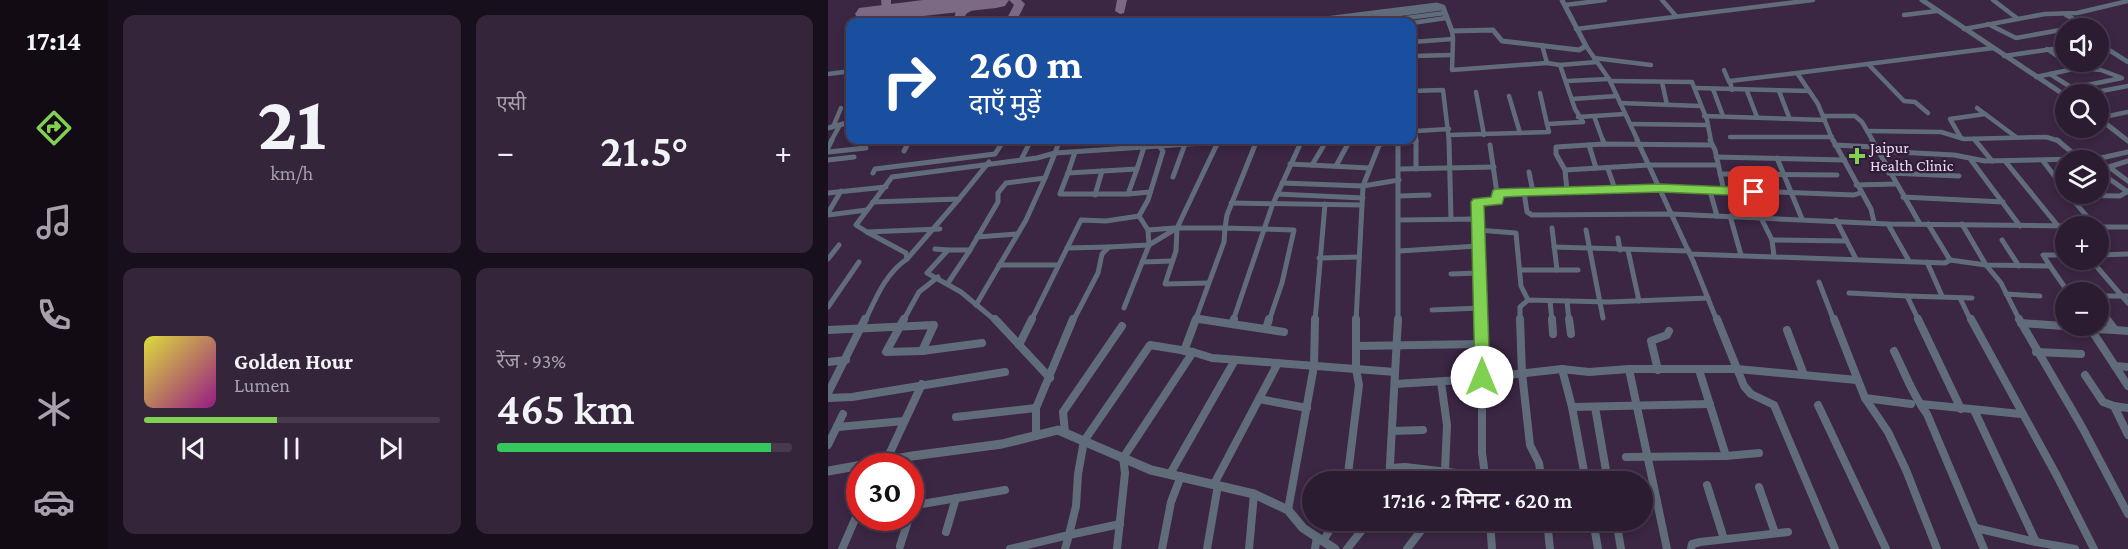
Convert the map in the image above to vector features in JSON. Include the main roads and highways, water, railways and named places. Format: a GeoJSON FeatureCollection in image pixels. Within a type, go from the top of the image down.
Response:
{"type":"FeatureCollection","features":[{"type":"Feature","properties":{"kind":"place","name":"Jaipur Health Clinic"},"geometry":{"type":"Point","coordinates":[1857,156]}}]}
